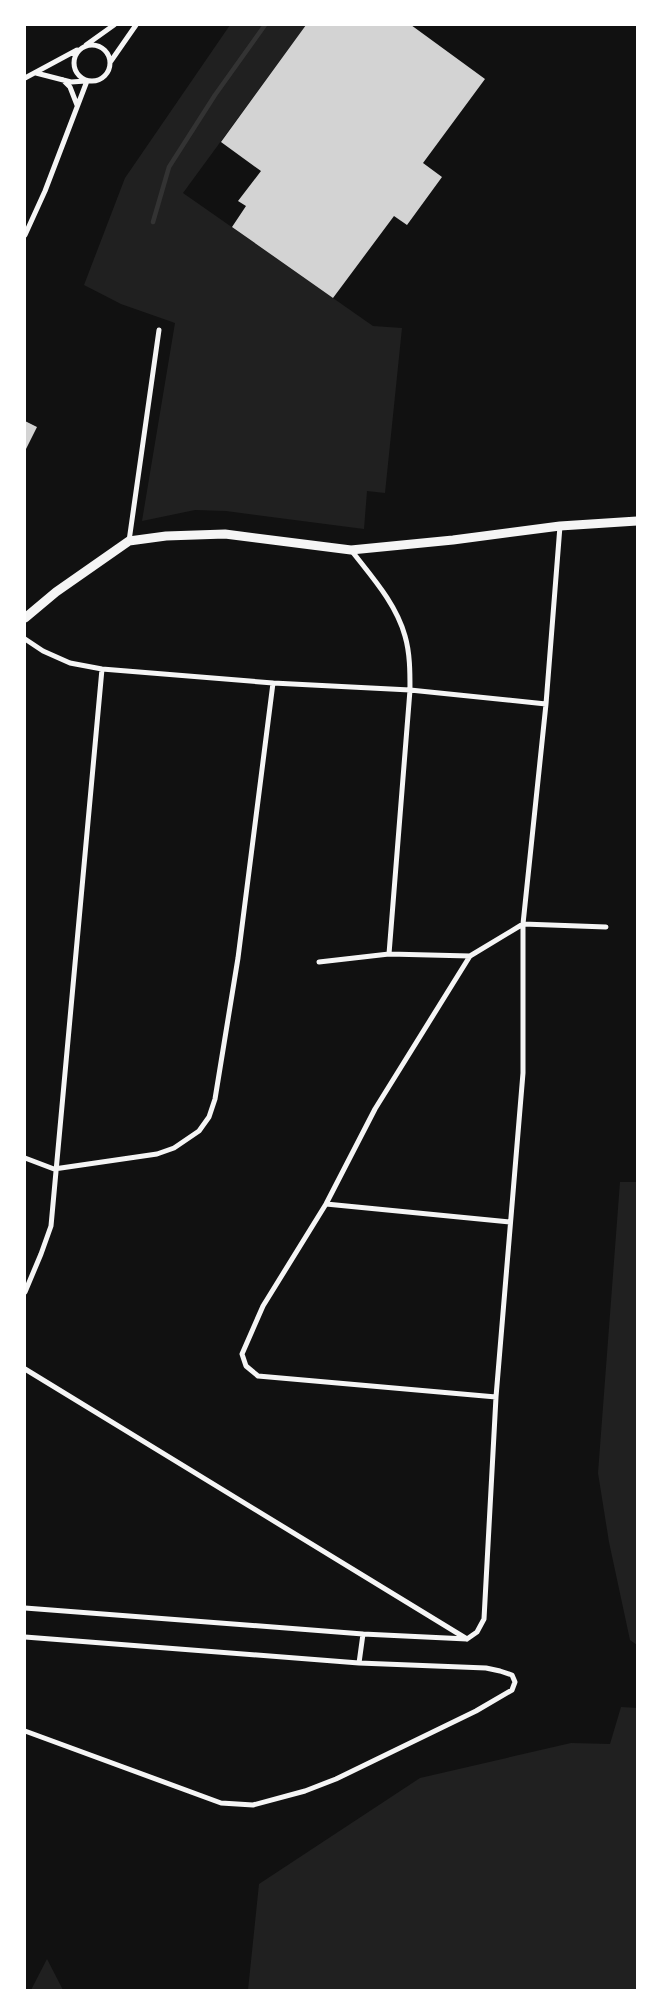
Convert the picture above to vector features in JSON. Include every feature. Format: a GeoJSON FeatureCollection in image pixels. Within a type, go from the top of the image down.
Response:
{"type":"FeatureCollection","features":[{"type":"Feature","properties":{"kind":"street"},"geometry":{"type":"LineString","coordinates":[[25,78],[83,47],[114,25]]}},
{"type":"Feature","properties":{"kind":"street"},"geometry":{"type":"LineString","coordinates":[[35,73],[71,82],[98,80],[108,73],[110,61],[136,25]]}},
{"type":"Feature","properties":{"kind":"street"},"geometry":{"type":"LineString","coordinates":[[87,81],[76,73],[73,64],[76,54],[83,47],[93,44],[103,48],[110,61]]}},
{"type":"Feature","properties":{"kind":"street"},"geometry":{"type":"LineString","coordinates":[[63,80],[70,87],[77,106]]}},
{"type":"Feature","properties":{"kind":"street"},"geometry":{"type":"LineString","coordinates":[[25,234],[87,81]]}},
{"type":"Feature","properties":{"kind":"street"},"geometry":{"type":"LineString","coordinates":[[129,541],[158,330]]}},
{"type":"Feature","properties":{"kind":"street"},"geometry":{"type":"LineString","coordinates":[[25,618],[56,592],[129,541],[166,536],[225,534],[351,550],[453,540],[560,526],[637,521]]}},
{"type":"Feature","properties":{"kind":"street"},"geometry":{"type":"LineString","coordinates":[[25,1608],[363,1634],[468,1639],[480,1628],[484,1619],[496,1398],[523,1073],[523,924],[546,704],[560,526]]}},
{"type":"Feature","properties":{"kind":"street"},"geometry":{"type":"LineString","coordinates":[[351,550],[385,596],[399,619],[409,657],[410,690],[388,954]]}},
{"type":"Feature","properties":{"kind":"street"},"geometry":{"type":"LineString","coordinates":[[25,639],[44,651],[70,663],[102,669],[273,683],[410,690],[546,704]]}},
{"type":"Feature","properties":{"kind":"street"},"geometry":{"type":"LineString","coordinates":[[25,1292],[41,1254],[50,1226],[102,669]]}},
{"type":"Feature","properties":{"kind":"street"},"geometry":{"type":"LineString","coordinates":[[25,1158],[54,1169],[157,1154],[174,1148],[190,1138],[209,1117],[215,1099],[238,958],[273,683]]}},
{"type":"Feature","properties":{"kind":"street"},"geometry":{"type":"LineString","coordinates":[[496,1398],[258,1376],[246,1366],[242,1354],[264,1306],[326,1204],[376,1109],[470,956],[523,924],[606,927]]}},
{"type":"Feature","properties":{"kind":"street"},"geometry":{"type":"LineString","coordinates":[[319,962],[388,954],[470,956]]}},
{"type":"Feature","properties":{"kind":"street"},"geometry":{"type":"LineString","coordinates":[[326,1204],[510,1222]]}},
{"type":"Feature","properties":{"kind":"street"},"geometry":{"type":"LineString","coordinates":[[25,1369],[468,1639]]}},
{"type":"Feature","properties":{"kind":"street"},"geometry":{"type":"LineString","coordinates":[[359,1663],[363,1634]]}},
{"type":"Feature","properties":{"kind":"street"},"geometry":{"type":"LineString","coordinates":[[25,1637],[359,1663],[486,1668],[512,1675],[515,1682],[512,1690],[476,1711],[336,1779],[305,1791],[253,1805],[221,1803],[25,1731]]}},
{"type":"Feature","properties":{"kind":"shaded area"},"geometry":{"type":"Polygon","coordinates":[[[230,25],[306,25],[183,193],[373,326],[402,328],[385,493],[367,491],[364,529],[226,511],[195,510],[142,521],[175,323],[121,304],[84,285],[125,178],[230,25]]]}},
{"type":"Feature","properties":{"kind":"shaded area"},"geometry":{"type":"Polygon","coordinates":[[[620,1182],[637,1182],[637,1645],[630,1640],[609,1542],[598,1473],[620,1182]]]}},
{"type":"Feature","properties":{"kind":"shaded area"},"geometry":{"type":"Polygon","coordinates":[[[621,1707],[637,1708],[637,1990],[248,1990],[259,1884],[420,1778],[571,1743],[610,1744],[621,1707]]]}},
{"type":"Feature","properties":{"kind":"shaded area"},"geometry":{"type":"Polygon","coordinates":[[[47,1959],[63,1990],[31,1990],[47,1959]]]}},
{"type":"Feature","properties":{"kind":"building"},"geometry":{"type":"Polygon","coordinates":[[[306,25],[411,25],[485,79],[423,163],[442,177],[407,225],[394,216],[333,298],[232,227],[246,206],[238,201],[261,171],[221,142],[306,25]]]}},
{"type":"Feature","properties":{"kind":"building"},"geometry":{"type":"Polygon","coordinates":[[[25,421],[37,427],[25,451],[25,421]]]}},
{"type":"Feature","properties":{"kind":"waterway"},"geometry":{"type":"LineString","coordinates":[[153,222],[169,167],[215,95],[265,25]]}}]}
